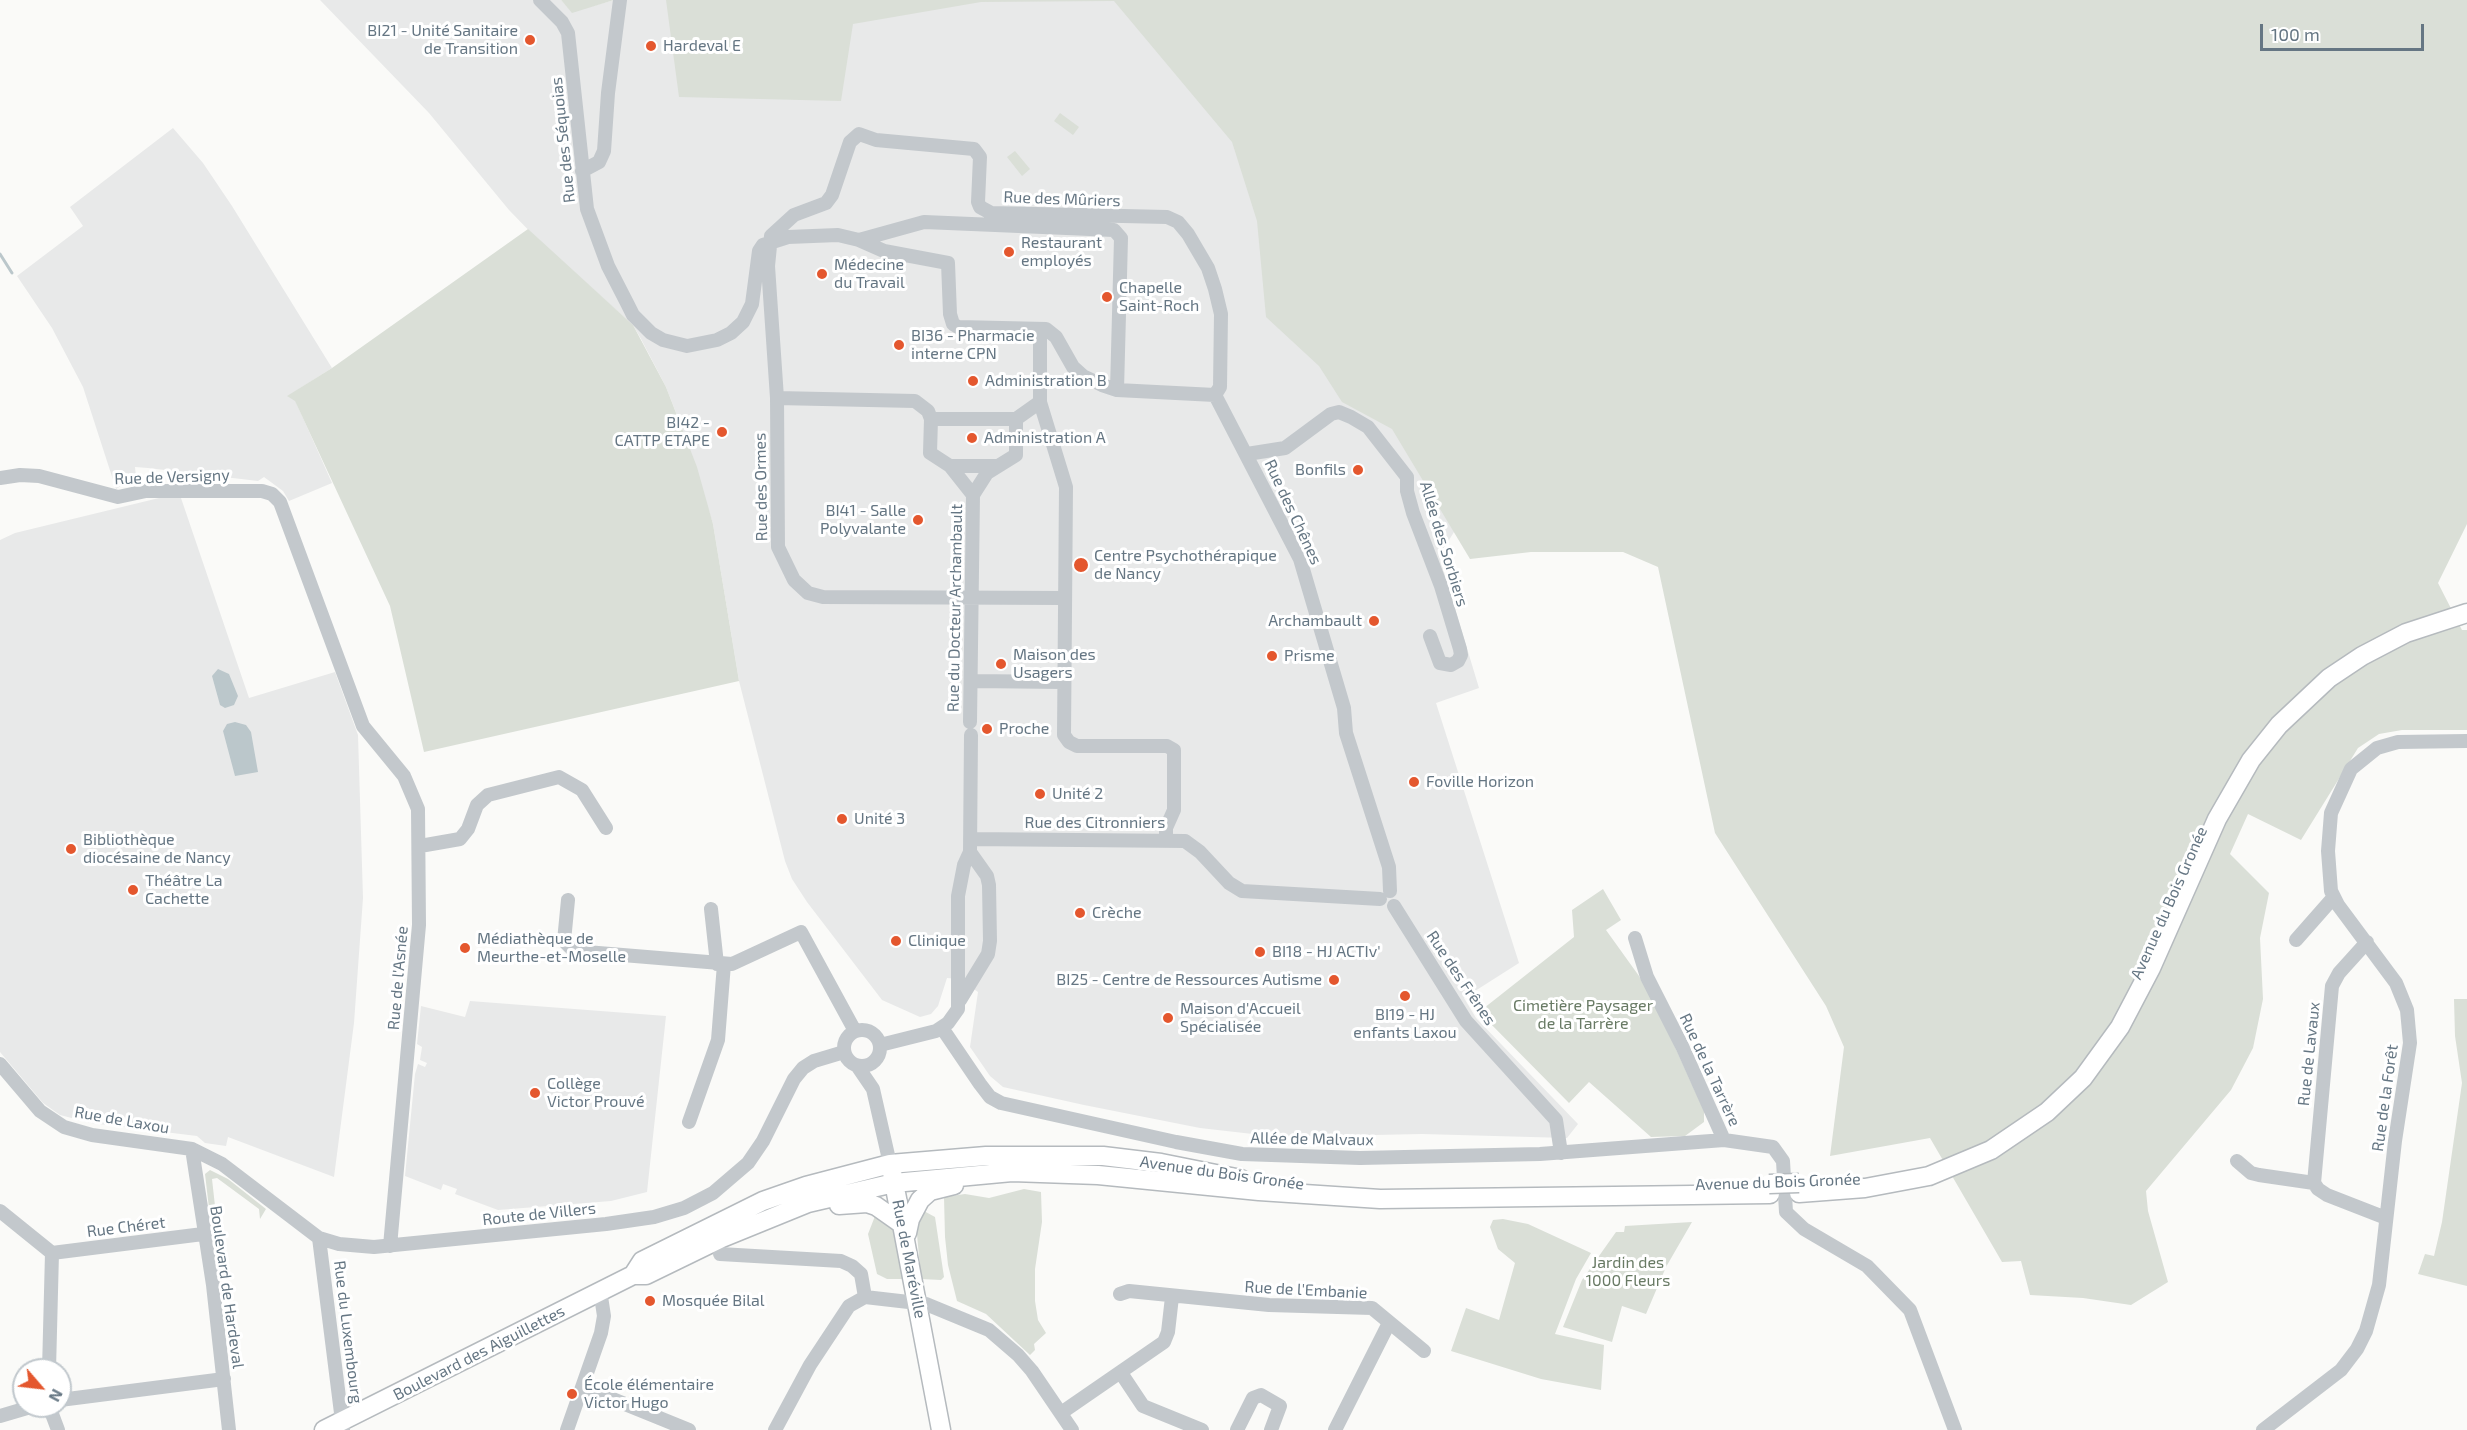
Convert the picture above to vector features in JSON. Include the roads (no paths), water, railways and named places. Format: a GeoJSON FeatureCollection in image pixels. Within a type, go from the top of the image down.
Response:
{"type":"FeatureCollection","features":[{"type":"Feature","properties":{"kind":"main road","name":"Avenue du Bois Gronée"},"geometry":{"type":"LineString","coordinates":[[1799,1188],[1873,1178],[1947,1159],[2000,1134],[2056,1092],[2094,1048],[2123,1003],[2213,807],[2240,760],[2266,725],[2317,676],[2353,650],[2401,625],[2467,604]]}},
{"type":"Feature","properties":{"kind":"main road","name":"Avenue du Bois Gronée"},"geometry":{"type":"LineString","coordinates":[[894,1183],[988,1173],[1098,1175],[1259,1191],[1380,1198],[1865,1188],[1929,1176],[1991,1150],[2047,1112],[2083,1078],[2120,1027],[2151,968],[2217,819],[2251,760],[2279,725],[2329,678],[2362,656],[2406,633],[2467,613]]}},
{"type":"Feature","properties":{"kind":"main road","name":"Avenue du Bois Gronée"},"geometry":{"type":"LineString","coordinates":[[890,1164],[986,1156],[1103,1156],[1161,1163],[1249,1180],[1378,1190],[1770,1189]]}},
{"type":"Feature","properties":{"kind":"main road","name":"Rue de Maréville"},"geometry":{"type":"LineString","coordinates":[[890,1164],[941,1430]]}},
{"type":"Feature","properties":{"kind":"main road","name":"Boulevard des Aiguillettes"},"geometry":{"type":"LineString","coordinates":[[633,1275],[642,1261],[763,1201],[806,1186],[890,1164]]}},
{"type":"Feature","properties":{"kind":"main road"},"geometry":{"type":"LineString","coordinates":[[808,1203],[826,1208],[856,1202],[867,1203],[876,1206],[904,1231],[918,1203],[937,1189],[1024,1181],[1087,1181],[1098,1175]]}},
{"type":"Feature","properties":{"kind":"main road","name":"Boulevard des Aiguillettes"},"geometry":{"type":"LineString","coordinates":[[324,1430],[343,1426],[600,1290],[633,1275],[646,1275],[722,1238],[808,1203],[894,1183]]}},
{"type":"Feature","properties":{"kind":"street","name":"Rue des Séquoias"},"geometry":{"type":"LineString","coordinates":[[540,0],[562,22],[568,33],[587,209],[609,266],[633,315],[651,333],[663,340],[687,346],[701,344],[731,333],[749,312],[759,251],[763,245],[771,243]]}},
{"type":"Feature","properties":{"kind":"street"},"geometry":{"type":"LineString","coordinates":[[582,171],[599,162],[604,151],[608,93],[620,0]]}},
{"type":"Feature","properties":{"kind":"street","name":"Rue des Mûriers"},"geometry":{"type":"LineString","coordinates":[[771,243],[771,236],[786,221],[826,203],[832,195],[846,151],[854,136],[859,134],[876,140],[974,149],[980,157],[978,202],[984,211],[1167,217],[1178,222],[1208,268],[1221,314],[1220,387],[1215,395]]}},
{"type":"Feature","properties":{"kind":"street"},"geometry":{"type":"LineString","coordinates":[[860,240],[924,222],[1114,230],[1121,238],[1118,390]]}},
{"type":"Feature","properties":{"kind":"street"},"geometry":{"type":"LineString","coordinates":[[771,243],[802,235],[838,235],[860,240],[884,251],[948,263],[950,314],[953,324],[965,327],[1051,331],[1066,358],[1083,376],[1118,390],[1215,395]]}},
{"type":"Feature","properties":{"kind":"street","name":"Rue des Ormes"},"geometry":{"type":"LineString","coordinates":[[771,243],[768,266],[777,398],[778,547],[794,580],[808,593],[823,597],[1065,598]]}},
{"type":"Feature","properties":{"kind":"street"},"geometry":{"type":"LineString","coordinates":[[1040,329],[1042,408],[1065,487],[1064,735],[1073,745],[1167,747],[1174,750],[1174,810],[1166,828],[1166,840]]}},
{"type":"Feature","properties":{"kind":"street","name":"Rue des Chênes"},"geometry":{"type":"LineString","coordinates":[[1215,395],[1300,559],[1344,708],[1346,733],[1389,867],[1385,895],[1397,897],[1394,906]]}},
{"type":"Feature","properties":{"kind":"street"},"geometry":{"type":"LineString","coordinates":[[777,398],[915,401],[928,411],[931,419],[930,453],[950,466],[973,495],[987,473],[1016,455],[1016,419]]}},
{"type":"Feature","properties":{"kind":"street"},"geometry":{"type":"LineString","coordinates":[[931,419],[1016,419],[1042,408]]}},
{"type":"Feature","properties":{"kind":"street","name":"Allée des Sorbiers"},"geometry":{"type":"LineString","coordinates":[[1247,454],[1285,448],[1331,414],[1339,412],[1368,427],[1407,477],[1407,491],[1413,513],[1441,586],[1460,650],[1461,655],[1458,661],[1451,665],[1440,663],[1430,636]]}},
{"type":"Feature","properties":{"kind":"street"},"geometry":{"type":"LineString","coordinates":[[950,466],[996,466]]}},
{"type":"Feature","properties":{"kind":"street","name":"Rue de Versigny"},"geometry":{"type":"LineString","coordinates":[[0,478],[20,475],[39,476],[112,497],[159,491],[262,491],[272,494],[283,508],[365,731]]}},
{"type":"Feature","properties":{"kind":"street","name":"Rue du Docteur Archambault"},"geometry":{"type":"LineString","coordinates":[[960,1000],[957,983],[958,896],[970,845],[973,495]]}},
{"type":"Feature","properties":{"kind":"street"},"geometry":{"type":"LineString","coordinates":[[972,681],[1064,682]]}},
{"type":"Feature","properties":{"kind":"street","name":"Rue de l'Asnée"},"geometry":{"type":"LineString","coordinates":[[365,731],[397,766],[411,786],[418,809],[420,846],[419,925],[390,1246]]}},
{"type":"Feature","properties":{"kind":"street","name":"Rue de la Forêt"},"geometry":{"type":"LineString","coordinates":[[2263,1430],[2334,1376],[2357,1349],[2375,1302],[2409,1050],[2410,1022],[2396,983],[2333,898],[2328,867],[2331,813],[2345,778],[2364,756],[2390,743],[2467,741]]}},
{"type":"Feature","properties":{"kind":"street"},"geometry":{"type":"LineString","coordinates":[[420,846],[460,839],[468,829],[477,805],[488,795],[559,777],[582,790],[606,828]]}},
{"type":"Feature","properties":{"kind":"street","name":"Rue des Citronniers"},"geometry":{"type":"LineString","coordinates":[[970,845],[1185,841],[1192,845],[1229,883],[1242,891],[1385,895]]}},
{"type":"Feature","properties":{"kind":"street"},"geometry":{"type":"LineString","coordinates":[[880,1046],[942,1028],[956,1015],[960,1000],[988,954],[990,885],[970,845]]}},
{"type":"Feature","properties":{"kind":"street"},"geometry":{"type":"LineString","coordinates":[[2296,940],[2333,898]]}},
{"type":"Feature","properties":{"kind":"street"},"geometry":{"type":"LineString","coordinates":[[568,900],[564,941],[574,951],[720,964],[743,960],[801,932],[855,1031]]}},
{"type":"Feature","properties":{"kind":"street","name":"Rue des Frênes"},"geometry":{"type":"LineString","coordinates":[[1394,906],[1466,1021],[1556,1120],[1561,1153]]}},
{"type":"Feature","properties":{"kind":"street"},"geometry":{"type":"LineString","coordinates":[[689,1122],[718,1040],[720,964],[711,909]]}},
{"type":"Feature","properties":{"kind":"street","name":"Rue de la Tarrère"},"geometry":{"type":"LineString","coordinates":[[1635,938],[1647,977],[1682,1046],[1724,1140],[1767,1145],[1777,1150],[1783,1161],[1786,1212],[1804,1229],[1867,1266],[1906,1304],[1920,1330],[1955,1430]]}},
{"type":"Feature","properties":{"kind":"street","name":"Rue de Lavaux"},"geometry":{"type":"LineString","coordinates":[[2314,1183],[2332,986],[2339,973],[2367,942]]}},
{"type":"Feature","properties":{"kind":"street","name":"Allée de Malvaux"},"geometry":{"type":"LineString","coordinates":[[942,1028],[990,1097],[1001,1103],[1176,1142],[1277,1157],[1372,1158],[1561,1153],[1724,1140]]}},
{"type":"Feature","properties":{"kind":"street"},"geometry":{"type":"LineString","coordinates":[[855,1031],[869,1031],[875,1035],[880,1046],[876,1061],[870,1065],[858,1067],[849,1062],[844,1052],[845,1040],[855,1031]]}},
{"type":"Feature","properties":{"kind":"street","name":"Route de Villers"},"geometry":{"type":"LineString","coordinates":[[192,1149],[222,1164],[319,1238],[346,1245],[390,1246],[654,1217],[684,1208],[713,1193],[748,1163],[764,1141],[794,1079],[803,1068],[814,1061],[844,1052]]}},
{"type":"Feature","properties":{"kind":"street","name":"Rue de Maréville"},"geometry":{"type":"LineString","coordinates":[[873,1089],[876,1078],[876,1061]]}},
{"type":"Feature","properties":{"kind":"street","name":"Rue de Laxou"},"geometry":{"type":"LineString","coordinates":[[0,1064],[40,1111],[63,1127],[92,1135],[192,1149]]}},
{"type":"Feature","properties":{"kind":"street","name":"Rue de Maréville"},"geometry":{"type":"LineString","coordinates":[[858,1067],[873,1089],[890,1164]]}},
{"type":"Feature","properties":{"kind":"street","name":"Boulevard de Hardeval"},"geometry":{"type":"LineString","coordinates":[[192,1149],[203,1234],[213,1285],[229,1430]]}},
{"type":"Feature","properties":{"kind":"street"},"geometry":{"type":"LineString","coordinates":[[2236,1161],[2251,1173],[2314,1183],[2318,1190],[2327,1195],[2386,1218]]}},
{"type":"Feature","properties":{"kind":"street"},"geometry":{"type":"LineString","coordinates":[[0,1211],[52,1253],[49,1358]]}},
{"type":"Feature","properties":{"kind":"street","name":"Rue Chéret"},"geometry":{"type":"LineString","coordinates":[[52,1253],[203,1234]]}},
{"type":"Feature","properties":{"kind":"street","name":"Rue du Luxembourg"},"geometry":{"type":"LineString","coordinates":[[319,1238],[343,1426]]}},
{"type":"Feature","properties":{"kind":"street"},"geometry":{"type":"LineString","coordinates":[[720,1254],[841,1261],[852,1266],[861,1274],[865,1297]]}},
{"type":"Feature","properties":{"kind":"street"},"geometry":{"type":"LineString","coordinates":[[567,1430],[603,1322],[600,1290]]}},
{"type":"Feature","properties":{"kind":"street","name":"Rue de l'Embanie"},"geometry":{"type":"LineString","coordinates":[[1120,1294],[1129,1291],[1293,1307],[1368,1308],[1425,1351]]}},
{"type":"Feature","properties":{"kind":"street"},"geometry":{"type":"LineString","coordinates":[[775,1430],[805,1374],[849,1306],[865,1297],[917,1302],[949,1312],[989,1330],[1018,1354],[1072,1430]]}},
{"type":"Feature","properties":{"kind":"street"},"geometry":{"type":"LineString","coordinates":[[1060,1413],[1164,1342],[1168,1332],[1172,1297]]}},
{"type":"Feature","properties":{"kind":"street"},"geometry":{"type":"LineString","coordinates":[[1335,1430],[1389,1323]]}},
{"type":"Feature","properties":{"kind":"street"},"geometry":{"type":"LineString","coordinates":[[1121,1373],[1143,1406],[1203,1430]]}},
{"type":"Feature","properties":{"kind":"street"},"geometry":{"type":"LineString","coordinates":[[72,1398],[224,1379]]}},
{"type":"Feature","properties":{"kind":"street"},"geometry":{"type":"LineString","coordinates":[[583,1387],[689,1430]]}},
{"type":"Feature","properties":{"kind":"street"},"geometry":{"type":"LineString","coordinates":[[1237,1430],[1253,1398],[1261,1395],[1280,1406],[1280,1412],[1271,1430]]}},
{"type":"Feature","properties":{"kind":"waterway"},"geometry":{"type":"LineString","coordinates":[[0,254],[12,273]]}},
{"type":"Feature","properties":{"kind":"place","name":"BI21 - Unité Sanitaire de Transition"},"geometry":{"type":"Point","coordinates":[530,40]}},
{"type":"Feature","properties":{"kind":"place","name":"Hardeval E"},"geometry":{"type":"Point","coordinates":[651,46]}},
{"type":"Feature","properties":{"kind":"place","name":"Restaurant employés"},"geometry":{"type":"Point","coordinates":[1009,252]}},
{"type":"Feature","properties":{"kind":"place","name":"Médecine du Travail"},"geometry":{"type":"Point","coordinates":[822,274]}},
{"type":"Feature","properties":{"kind":"place","name":"Chapelle Saint-Roch"},"geometry":{"type":"Point","coordinates":[1107,297]}},
{"type":"Feature","properties":{"kind":"place","name":"BI36 - Pharmacie interne CPN"},"geometry":{"type":"Point","coordinates":[899,345]}},
{"type":"Feature","properties":{"kind":"place","name":"Administration B"},"geometry":{"type":"Point","coordinates":[973,381]}},
{"type":"Feature","properties":{"kind":"place","name":"BI42 - CATTP ETAPE"},"geometry":{"type":"Point","coordinates":[722,432]}},
{"type":"Feature","properties":{"kind":"place","name":"Administration A"},"geometry":{"type":"Point","coordinates":[972,438]}},
{"type":"Feature","properties":{"kind":"place","name":"Bonfils"},"geometry":{"type":"Point","coordinates":[1358,470]}},
{"type":"Feature","properties":{"kind":"place","name":"BI41 - Salle Polyvalante"},"geometry":{"type":"Point","coordinates":[918,520]}},
{"type":"Feature","properties":{"kind":"place","name":"Centre Psychothérapique de Nancy"},"geometry":{"type":"Point","coordinates":[1081,565]}},
{"type":"Feature","properties":{"kind":"place","name":"Archambault"},"geometry":{"type":"Point","coordinates":[1374,621]}},
{"type":"Feature","properties":{"kind":"place","name":"Prisme"},"geometry":{"type":"Point","coordinates":[1272,656]}},
{"type":"Feature","properties":{"kind":"place","name":"Maison des Usagers"},"geometry":{"type":"Point","coordinates":[1001,664]}},
{"type":"Feature","properties":{"kind":"place","name":"Proche"},"geometry":{"type":"Point","coordinates":[987,729]}},
{"type":"Feature","properties":{"kind":"place","name":"Foville Horizon"},"geometry":{"type":"Point","coordinates":[1414,782]}},
{"type":"Feature","properties":{"kind":"place","name":"Unité 2"},"geometry":{"type":"Point","coordinates":[1040,794]}},
{"type":"Feature","properties":{"kind":"place","name":"Unité 3"},"geometry":{"type":"Point","coordinates":[842,819]}},
{"type":"Feature","properties":{"kind":"place","name":"Bibliothèque diocésaine de Nancy"},"geometry":{"type":"Point","coordinates":[71,849]}},
{"type":"Feature","properties":{"kind":"place","name":"Théâtre La Cachette"},"geometry":{"type":"Point","coordinates":[133,890]}},
{"type":"Feature","properties":{"kind":"place","name":"Crèche"},"geometry":{"type":"Point","coordinates":[1080,913]}},
{"type":"Feature","properties":{"kind":"place","name":"Clinique"},"geometry":{"type":"Point","coordinates":[896,941]}},
{"type":"Feature","properties":{"kind":"place","name":"Médiathèque de Meurthe-et-Moselle"},"geometry":{"type":"Point","coordinates":[465,948]}},
{"type":"Feature","properties":{"kind":"place","name":"BI18 - HJ ACTIv'"},"geometry":{"type":"Point","coordinates":[1260,952]}},
{"type":"Feature","properties":{"kind":"place","name":"BI25 - Centre de Ressources Autisme"},"geometry":{"type":"Point","coordinates":[1334,980]}},
{"type":"Feature","properties":{"kind":"place","name":"BI19 - HJ enfants Laxou"},"geometry":{"type":"Point","coordinates":[1405,996]}},
{"type":"Feature","properties":{"kind":"place","name":"Maison d'Accueil Spécialisée"},"geometry":{"type":"Point","coordinates":[1168,1018]}},
{"type":"Feature","properties":{"kind":"place","name":"Collège Victor Prouvé"},"geometry":{"type":"Point","coordinates":[535,1093]}},
{"type":"Feature","properties":{"kind":"place","name":"Mosquée Bilal"},"geometry":{"type":"Point","coordinates":[650,1301]}},
{"type":"Feature","properties":{"kind":"place","name":"École élémentaire Victor Hugo"},"geometry":{"type":"Point","coordinates":[572,1394]}},
{"type":"Feature","properties":{"kind":"park label","name":"Cimetière Paysager de la Tarrère"},"geometry":{"type":"Point","coordinates":[1583,1015]}},
{"type":"Feature","properties":{"kind":"park label","name":"Jardin des 1000 Fleurs"},"geometry":{"type":"Point","coordinates":[1628,1272]}}]}
